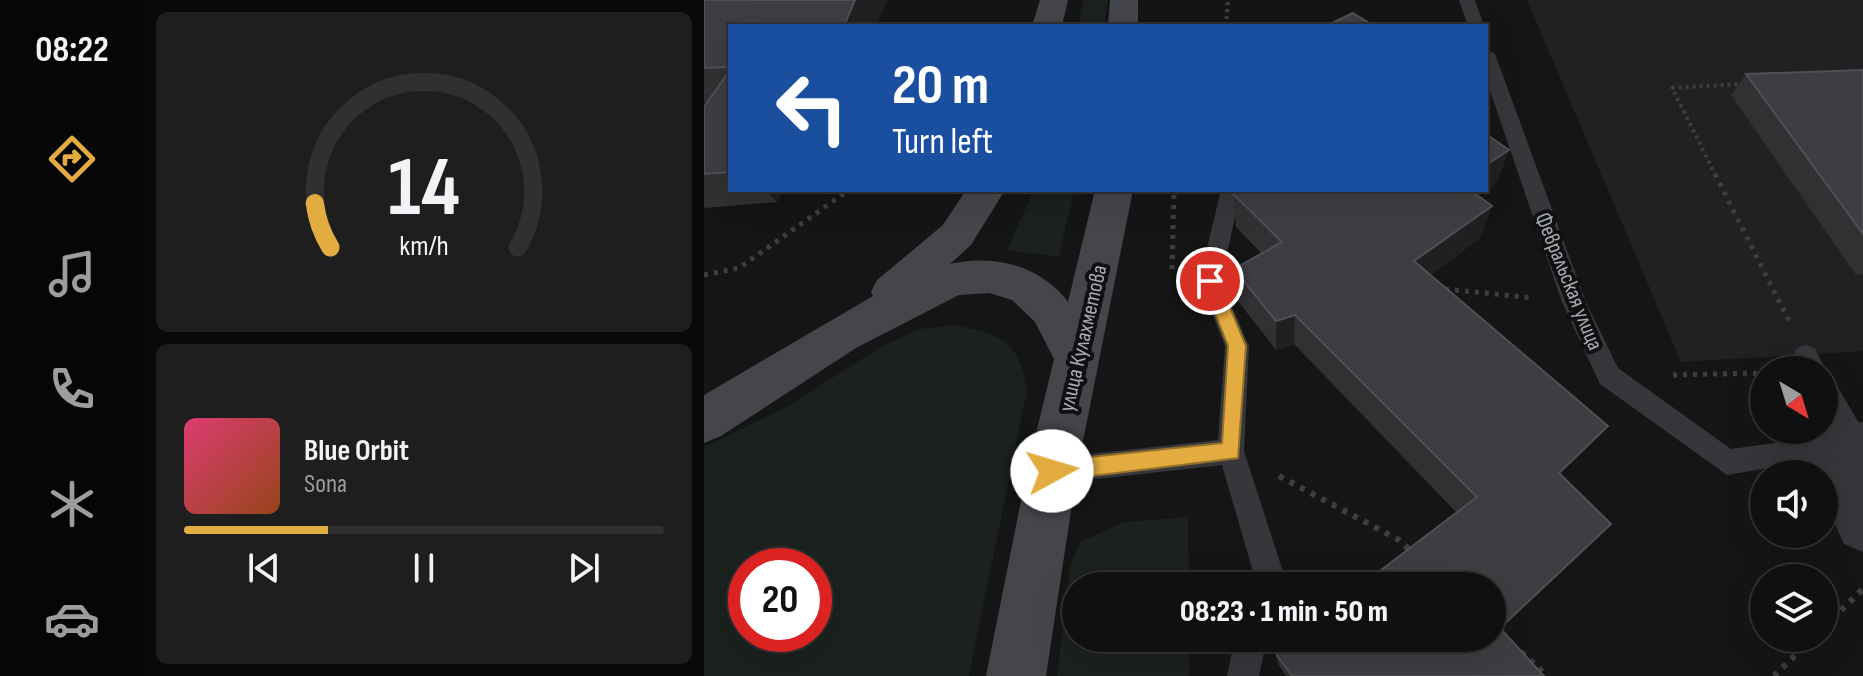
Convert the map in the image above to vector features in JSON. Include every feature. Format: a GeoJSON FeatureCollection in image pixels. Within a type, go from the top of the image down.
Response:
{"type":"FeatureCollection","features":[{"type":"Feature","properties":{"kind":"main road"},"geometry":{"type":"LineString","coordinates":[[1048,24],[1054,0]]}},
{"type":"Feature","properties":{"kind":"main road"},"geometry":{"type":"LineString","coordinates":[[1123,24],[1124,0]]}},
{"type":"Feature","properties":{"kind":"main road"},"geometry":{"type":"LineString","coordinates":[[851,328],[957,235],[985,192]]}},
{"type":"Feature","properties":{"kind":"main road","name":"улица Кулахметова"},"geometry":{"type":"LineString","coordinates":[[1016,676],[1052,471],[1114,192]]}},
{"type":"Feature","properties":{"kind":"main road"},"geometry":{"type":"LineString","coordinates":[[704,421],[851,328],[949,281],[1003,278],[1027,288],[1052,310],[1076,357]]}},
{"type":"Feature","properties":{"kind":"street"},"geometry":{"type":"LineString","coordinates":[[1849,446],[1863,526]]}},
{"type":"Feature","properties":{"kind":"lane"},"geometry":{"type":"LineString","coordinates":[[1467,0],[1475,24]]}},
{"type":"Feature","properties":{"kind":"lane","name":"Февральская улица"},"geometry":{"type":"LineString","coordinates":[[1488,60],[1574,302],[1609,376],[1727,462],[1849,446]]}},
{"type":"Feature","properties":{"kind":"lane"},"geometry":{"type":"LineString","coordinates":[[1231,192],[1210,281],[1237,346],[1231,451],[1268,572]]}},
{"type":"Feature","properties":{"kind":"lane"},"geometry":{"type":"LineString","coordinates":[[1838,420],[1849,446]]}},
{"type":"Feature","properties":{"kind":"lane"},"geometry":{"type":"LineString","coordinates":[[1052,471],[1231,451]]}},
{"type":"Feature","properties":{"kind":"lane"},"geometry":{"type":"LineString","coordinates":[[1243,676],[1248,652]]}},
{"type":"Feature","properties":{"kind":"path"},"geometry":{"type":"LineString","coordinates":[[1226,24],[1228,0]]}},
{"type":"Feature","properties":{"kind":"path"},"geometry":{"type":"LineString","coordinates":[[1752,84],[1672,88],[1807,356]]}},
{"type":"Feature","properties":{"kind":"path"},"geometry":{"type":"LineString","coordinates":[[704,275],[739,268],[846,192]]}},
{"type":"Feature","properties":{"kind":"path"},"geometry":{"type":"LineString","coordinates":[[1435,289],[1574,302]]}},
{"type":"Feature","properties":{"kind":"path"},"geometry":{"type":"LineString","coordinates":[[1609,376],[1750,373]]}},
{"type":"Feature","properties":{"kind":"path"},"geometry":{"type":"LineString","coordinates":[[1231,451],[1399,540],[1419,559]]}},
{"type":"Feature","properties":{"kind":"path"},"geometry":{"type":"LineString","coordinates":[[1838,613],[1863,589]]}},
{"type":"Feature","properties":{"kind":"path"},"geometry":{"type":"LineString","coordinates":[[1514,646],[1547,676]]}},
{"type":"Feature","properties":{"kind":"path"},"geometry":{"type":"LineString","coordinates":[[1774,676],[1799,652]]}},
{"type":"Feature","properties":{"kind":"shaded area"},"geometry":{"type":"Polygon","coordinates":[[[1083,0],[1108,0],[1104,24],[1078,24],[1083,0]]]}},
{"type":"Feature","properties":{"kind":"shaded area"},"geometry":{"type":"Polygon","coordinates":[[[1527,0],[1863,0],[1863,351],[1681,362],[1527,0]]]}},
{"type":"Feature","properties":{"kind":"shaded area"},"geometry":{"type":"Polygon","coordinates":[[[1033,192],[1074,192],[1059,257],[1007,250],[1033,192]]]}},
{"type":"Feature","properties":{"kind":"shaded area"},"geometry":{"type":"Polygon","coordinates":[[[955,325],[1006,342],[1023,373],[1027,390],[969,676],[704,676],[704,447],[787,407],[882,346],[920,329],[955,325]]]}},
{"type":"Feature","properties":{"kind":"shaded area"},"geometry":{"type":"Polygon","coordinates":[[[1188,517],[1189,572],[1069,572],[1081,542],[1123,522],[1188,517]]]}},
{"type":"Feature","properties":{"kind":"shaded area"},"geometry":{"type":"Polygon","coordinates":[[[1062,633],[1062,652],[1189,652],[1189,676],[1057,676],[1062,633]]]}},
{"type":"Feature","properties":{"kind":"building"},"geometry":{"type":"Polygon","coordinates":[[[704,0],[855,0],[845,24],[728,24],[728,67],[704,68],[704,0]]]}},
{"type":"Feature","properties":{"kind":"building"},"geometry":{"type":"Polygon","coordinates":[[[1353,13],[1371,24],[1330,24],[1353,13]]]}},
{"type":"Feature","properties":{"kind":"building"},"geometry":{"type":"Polygon","coordinates":[[[1863,70],[1863,234],[1746,74],[1863,70]]]}},
{"type":"Feature","properties":{"kind":"building"},"geometry":{"type":"Polygon","coordinates":[[[728,73],[728,172],[704,174],[704,107],[728,73]]]}},
{"type":"Feature","properties":{"kind":"building"},"geometry":{"type":"Polygon","coordinates":[[[1488,135],[1509,150],[1488,164],[1488,135]]]}},
{"type":"Feature","properties":{"kind":"building"},"geometry":{"type":"Polygon","coordinates":[[[1473,192],[1492,206],[1414,261],[1608,426],[1559,473],[1611,524],[1506,622],[1506,572],[1378,572],[1477,497],[1295,315],[1276,321],[1234,269],[1282,242],[1233,194],[1473,192]]]}},
{"type":"Feature","properties":{"kind":"building"},"geometry":{"type":"Polygon","coordinates":[[[1506,635],[1544,676],[1292,676],[1277,652],[1506,652],[1506,635]]]}},
{"type":"Feature","properties":{"kind":"route"},"geometry":{"type":"LineString","coordinates":[[1052,471],[1231,451],[1237,346],[1210,281]]}}]}
